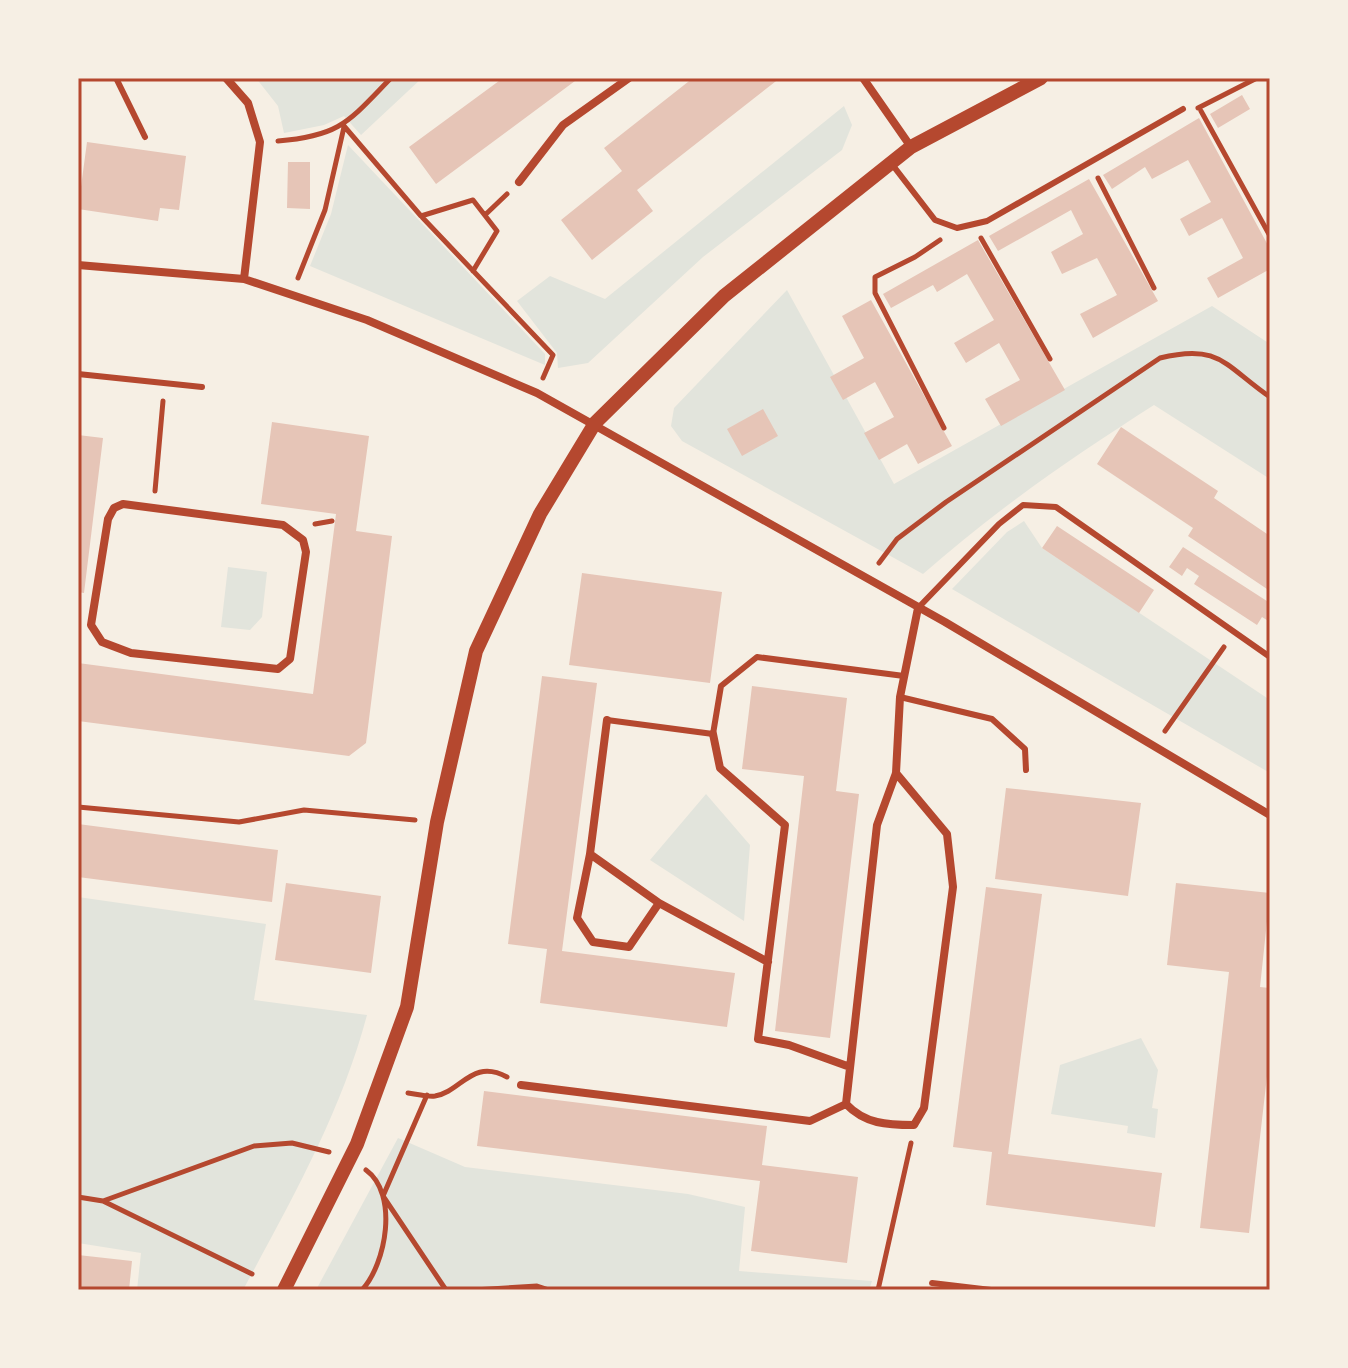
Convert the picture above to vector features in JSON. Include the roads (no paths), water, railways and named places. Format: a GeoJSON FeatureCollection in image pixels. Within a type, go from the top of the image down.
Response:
{"type":"FeatureCollection","features":[{"type":"Feature","properties":{"kind":"street"},"geometry":{"type":"LineString","coordinates":[[226,78],[248,103],[260,142],[244,279]]}},
{"type":"Feature","properties":{"kind":"street"},"geometry":{"type":"LineString","coordinates":[[519,182],[563,125],[629,78]]}},
{"type":"Feature","properties":{"kind":"street"},"geometry":{"type":"LineString","coordinates":[[863,78],[911,147]]}},
{"type":"Feature","properties":{"kind":"street"},"geometry":{"type":"LineString","coordinates":[[284,1290],[350,1158],[389,1064],[407,1007],[437,822],[476,651],[540,514],[595,423],[724,296],[911,147],[1041,78]]}},
{"type":"Feature","properties":{"kind":"street"},"geometry":{"type":"LineString","coordinates":[[78,265],[244,279],[367,320],[537,393],[918,608],[1270,815]]}},
{"type":"Feature","properties":{"kind":"street"},"geometry":{"type":"LineString","coordinates":[[78,623],[91,625],[102,642],[131,653],[278,669],[290,659],[306,552],[303,540],[283,525],[123,504],[114,508],[108,519],[91,625]]}},
{"type":"Feature","properties":{"kind":"street"},"geometry":{"type":"LineString","coordinates":[[896,773],[947,834],[953,887],[924,1108],[914,1125],[877,1123],[859,1118],[846,1104],[877,825],[896,773],[900,697],[918,608]]}},
{"type":"Feature","properties":{"kind":"street"},"geometry":{"type":"LineString","coordinates":[[607,720],[590,854],[577,918],[593,942],[629,947],[659,903]]}},
{"type":"Feature","properties":{"kind":"street"},"geometry":{"type":"LineString","coordinates":[[713,734],[720,768],[785,825],[758,1039],[789,1045],[850,1067]]}},
{"type":"Feature","properties":{"kind":"street"},"geometry":{"type":"LineString","coordinates":[[590,854],[659,903],[768,962]]}},
{"type":"Feature","properties":{"kind":"street"},"geometry":{"type":"LineString","coordinates":[[521,1085],[810,1121],[846,1104]]}},
{"type":"Feature","properties":{"kind":"lane"},"geometry":{"type":"LineString","coordinates":[[116,78],[145,137]]}},
{"type":"Feature","properties":{"kind":"lane"},"geometry":{"type":"LineString","coordinates":[[891,163],[935,220],[957,228],[987,221],[1183,109]]}},
{"type":"Feature","properties":{"kind":"lane"},"geometry":{"type":"LineString","coordinates":[[78,374],[202,387]]}},
{"type":"Feature","properties":{"kind":"lane"},"geometry":{"type":"LineString","coordinates":[[918,608],[999,524],[1023,505],[1056,507],[1270,657]]}},
{"type":"Feature","properties":{"kind":"lane"},"geometry":{"type":"LineString","coordinates":[[607,720],[713,734],[721,686],[757,657],[904,676]]}},
{"type":"Feature","properties":{"kind":"lane"},"geometry":{"type":"LineString","coordinates":[[900,697],[992,719],[1009,731],[1025,749],[1026,770]]}},
{"type":"Feature","properties":{"kind":"lane"},"geometry":{"type":"LineString","coordinates":[[932,1283],[991,1290]]}}]}
